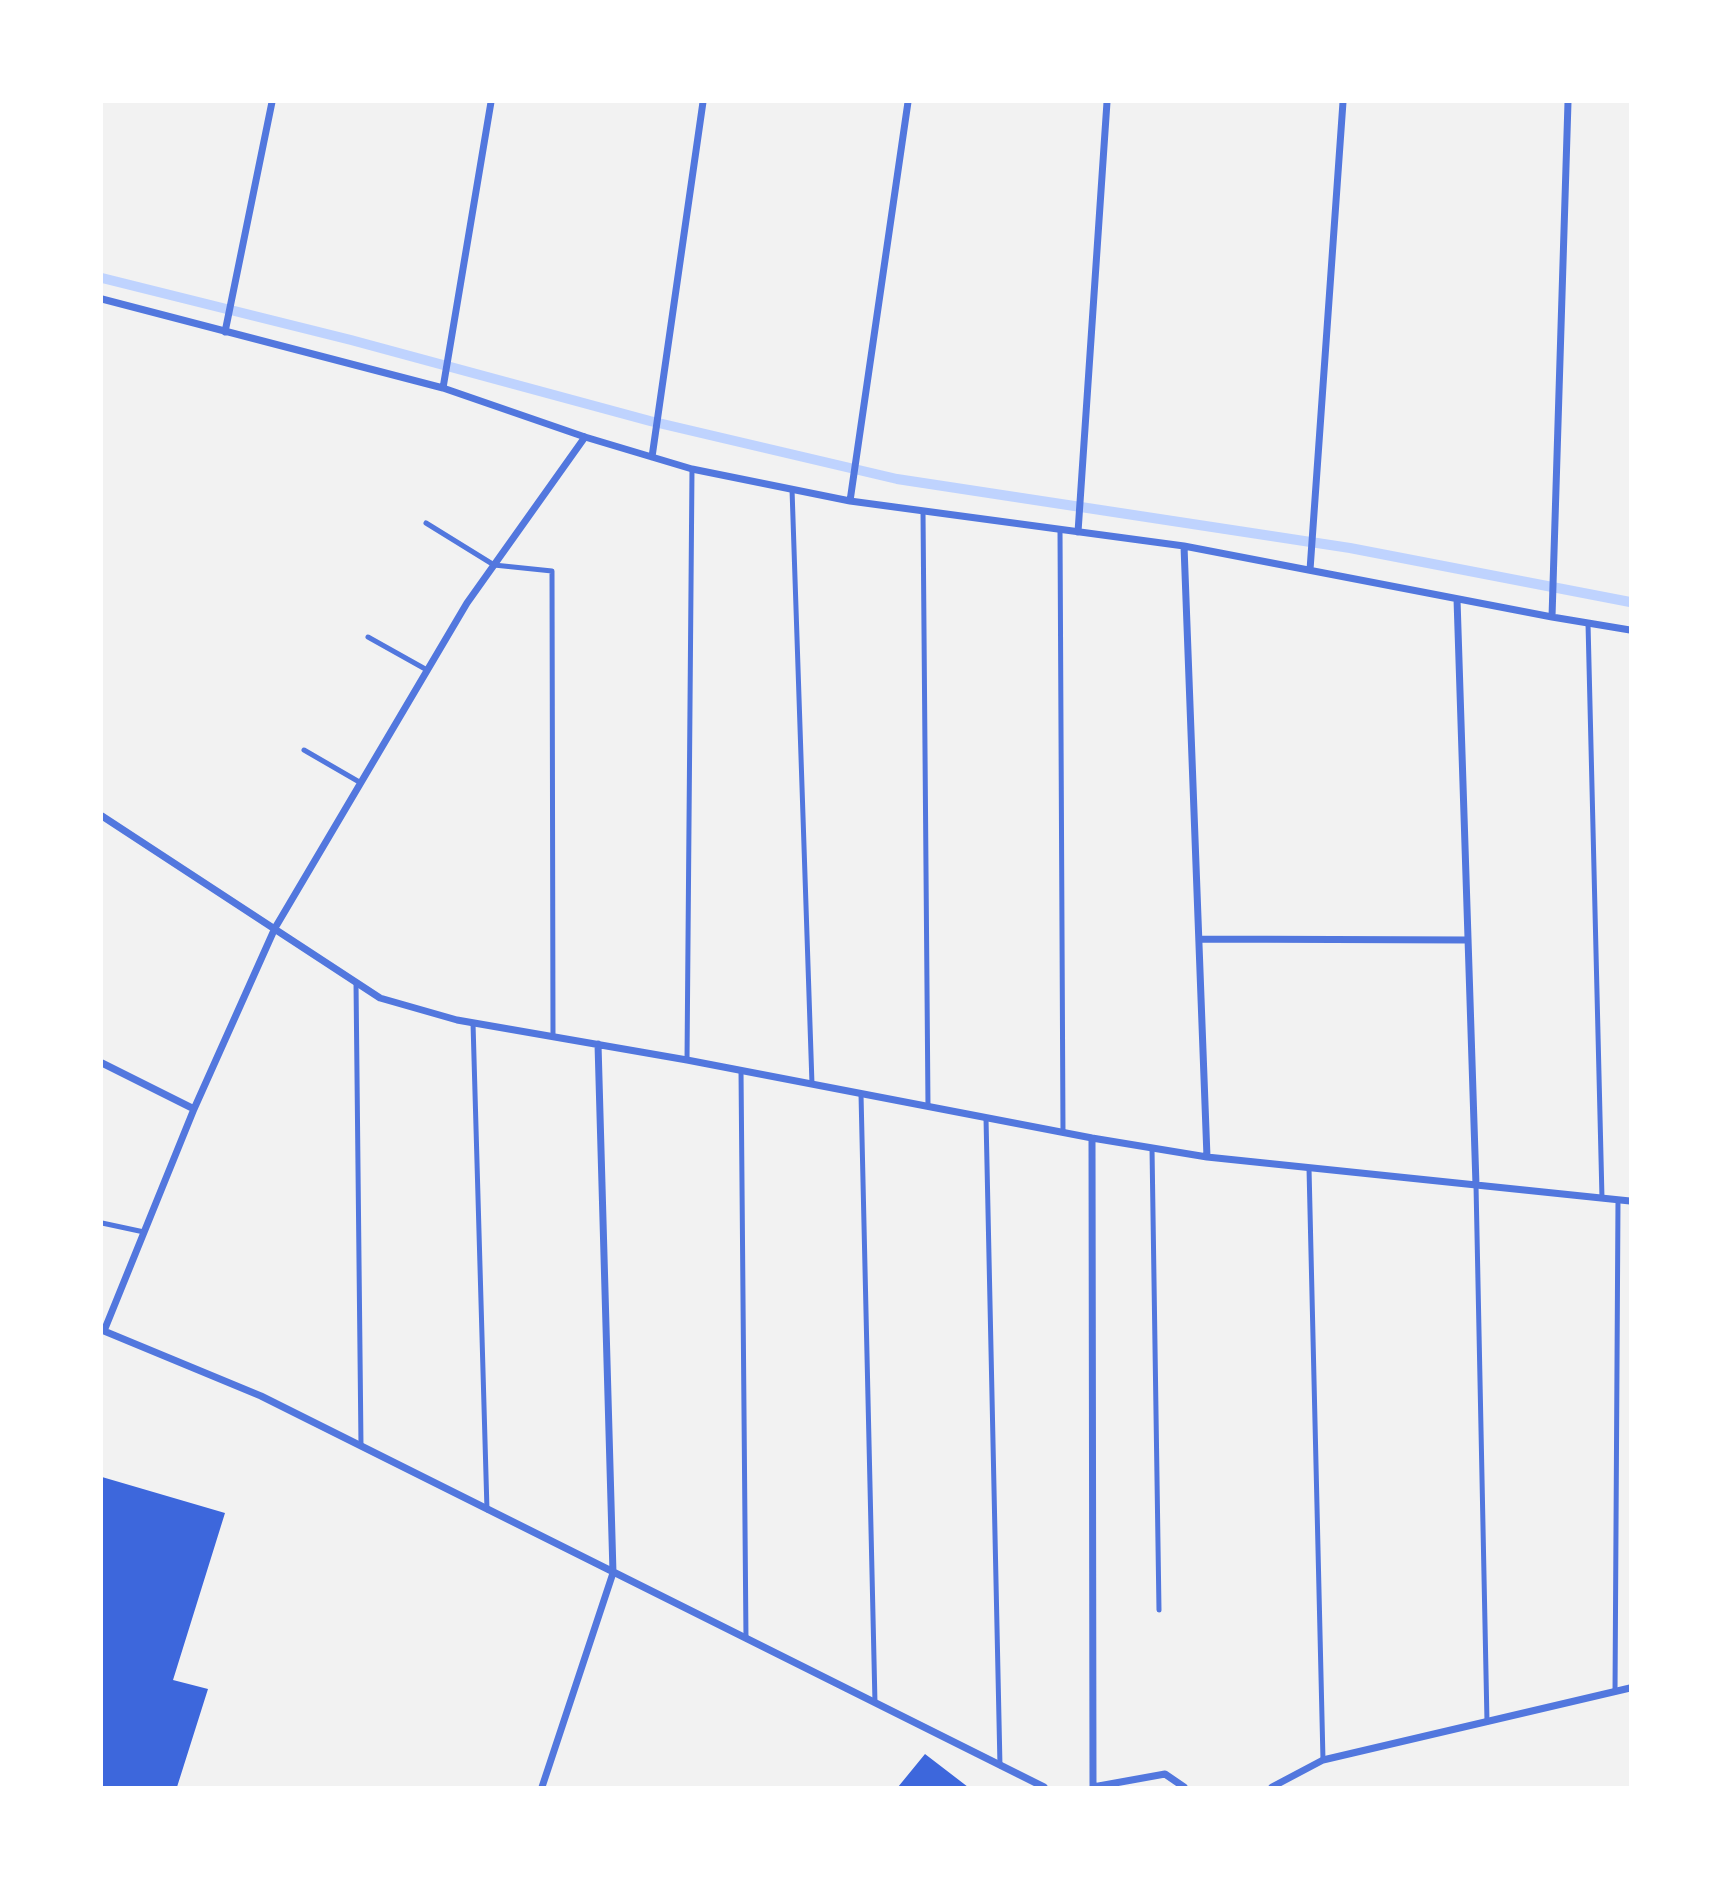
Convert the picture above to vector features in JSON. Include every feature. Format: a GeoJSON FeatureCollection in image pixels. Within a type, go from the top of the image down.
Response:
{"type":"FeatureCollection","features":[{"type":"Feature","properties":{"kind":"street"},"geometry":{"type":"LineString","coordinates":[[225,332],[272,102]]}},
{"type":"Feature","properties":{"kind":"street"},"geometry":{"type":"LineString","coordinates":[[443,388],[491,102]]}},
{"type":"Feature","properties":{"kind":"street"},"geometry":{"type":"LineString","coordinates":[[652,457],[703,102]]}},
{"type":"Feature","properties":{"kind":"street"},"geometry":{"type":"LineString","coordinates":[[850,501],[908,102]]}},
{"type":"Feature","properties":{"kind":"street"},"geometry":{"type":"LineString","coordinates":[[1077,531],[1107,102]]}},
{"type":"Feature","properties":{"kind":"street"},"geometry":{"type":"LineString","coordinates":[[1310,570],[1343,102]]}},
{"type":"Feature","properties":{"kind":"street"},"geometry":{"type":"LineString","coordinates":[[1552,617],[1568,102]]}},
{"type":"Feature","properties":{"kind":"street"},"geometry":{"type":"LineString","coordinates":[[102,299],[443,388],[585,437],[692,469],[850,501],[1184,546],[1552,617],[1630,629]]}},
{"type":"Feature","properties":{"kind":"street"},"geometry":{"type":"LineString","coordinates":[[585,437],[467,603],[275,928],[194,1109],[104,1331],[261,1396],[1044,1787]]}},
{"type":"Feature","properties":{"kind":"street"},"geometry":{"type":"LineString","coordinates":[[1184,546],[1207,1157]]}},
{"type":"Feature","properties":{"kind":"street"},"geometry":{"type":"LineString","coordinates":[[1457,599],[1476,1185]]}},
{"type":"Feature","properties":{"kind":"street"},"geometry":{"type":"LineString","coordinates":[[102,816],[380,998],[457,1020],[741,1070],[1063,1133],[1207,1157],[1630,1201]]}},
{"type":"Feature","properties":{"kind":"street"},"geometry":{"type":"LineString","coordinates":[[1199,939],[1468,940]]}},
{"type":"Feature","properties":{"kind":"street"},"geometry":{"type":"LineString","coordinates":[[542,1787],[613,1573],[598,1044]]}},
{"type":"Feature","properties":{"kind":"street"},"geometry":{"type":"LineString","coordinates":[[102,1063],[194,1109]]}},
{"type":"Feature","properties":{"kind":"street"},"geometry":{"type":"LineString","coordinates":[[1092,1138],[1093,1787],[1165,1774],[1184,1787]]}},
{"type":"Feature","properties":{"kind":"street"},"geometry":{"type":"LineString","coordinates":[[1272,1787],[1323,1760],[1630,1688]]}},
{"type":"Feature","properties":{"kind":"lane"},"geometry":{"type":"LineString","coordinates":[[687,1060],[692,469]]}},
{"type":"Feature","properties":{"kind":"lane"},"geometry":{"type":"LineString","coordinates":[[792,489],[812,1084]]}},
{"type":"Feature","properties":{"kind":"lane"},"geometry":{"type":"LineString","coordinates":[[923,511],[928,1107]]}},
{"type":"Feature","properties":{"kind":"lane"},"geometry":{"type":"LineString","coordinates":[[426,523],[494,565],[552,571],[553,1037]]}},
{"type":"Feature","properties":{"kind":"lane"},"geometry":{"type":"LineString","coordinates":[[1060,529],[1063,1133]]}},
{"type":"Feature","properties":{"kind":"lane"},"geometry":{"type":"LineString","coordinates":[[1588,623],[1602,1198]]}},
{"type":"Feature","properties":{"kind":"lane"},"geometry":{"type":"LineString","coordinates":[[368,636],[427,670]]}},
{"type":"Feature","properties":{"kind":"lane"},"geometry":{"type":"LineString","coordinates":[[304,750],[360,783]]}},
{"type":"Feature","properties":{"kind":"lane"},"geometry":{"type":"LineString","coordinates":[[356,982],[360,1446]]}},
{"type":"Feature","properties":{"kind":"lane"},"geometry":{"type":"LineString","coordinates":[[473,1023],[487,1510]]}},
{"type":"Feature","properties":{"kind":"lane"},"geometry":{"type":"LineString","coordinates":[[741,1070],[746,1639]]}},
{"type":"Feature","properties":{"kind":"lane"},"geometry":{"type":"LineString","coordinates":[[861,1094],[875,1703]]}},
{"type":"Feature","properties":{"kind":"lane"},"geometry":{"type":"LineString","coordinates":[[986,1118],[1000,1766]]}},
{"type":"Feature","properties":{"kind":"lane"},"geometry":{"type":"LineString","coordinates":[[1152,1148],[1159,1610]]}},
{"type":"Feature","properties":{"kind":"lane"},"geometry":{"type":"LineString","coordinates":[[1309,1168],[1323,1760]]}},
{"type":"Feature","properties":{"kind":"lane"},"geometry":{"type":"LineString","coordinates":[[1476,1185],[1487,1722]]}},
{"type":"Feature","properties":{"kind":"lane"},"geometry":{"type":"LineString","coordinates":[[1615,1692],[1618,1200]]}},
{"type":"Feature","properties":{"kind":"lane"},"geometry":{"type":"LineString","coordinates":[[102,1223],[144,1232]]}},
{"type":"Feature","properties":{"kind":"building"},"geometry":{"type":"Polygon","coordinates":[[[102,1477],[225,1513],[173,1680],[208,1689],[177,1787],[102,1787],[102,1477]]]}},
{"type":"Feature","properties":{"kind":"building"},"geometry":{"type":"Polygon","coordinates":[[[925,1754],[968,1787],[898,1787],[925,1754]]]}},
{"type":"Feature","properties":{"kind":"waterway"},"geometry":{"type":"LineString","coordinates":[[102,278],[351,340],[650,421],[897,479],[1350,548],[1630,602]]}}]}
